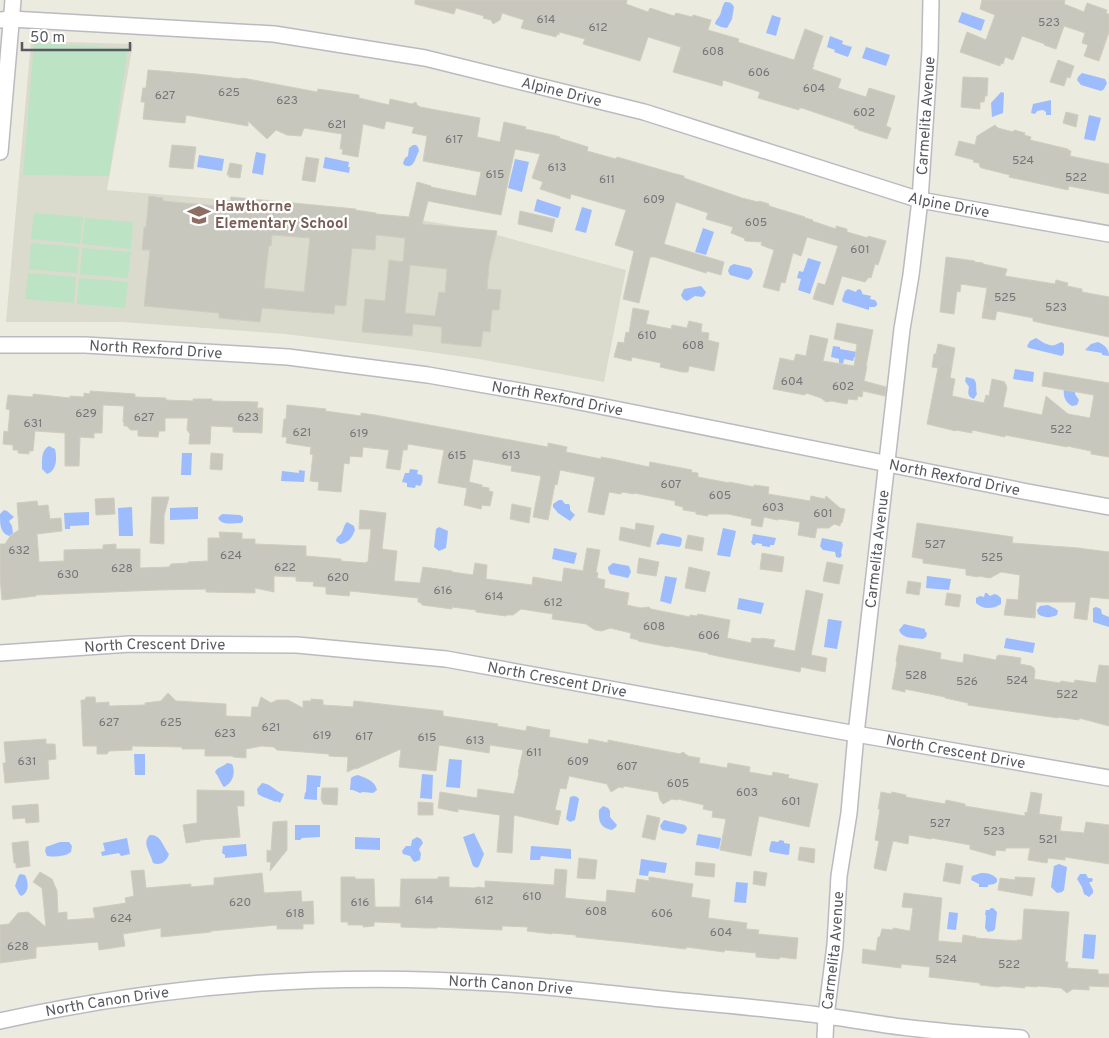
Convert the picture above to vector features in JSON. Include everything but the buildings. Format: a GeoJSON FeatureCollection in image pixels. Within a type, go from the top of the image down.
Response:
{"type":"FeatureCollection","features":[{"type":"Feature","properties":{"kind":"street"},"geometry":{"type":"LineString","coordinates":[[0,152],[6,19],[13,0]]}},
{"type":"Feature","properties":{"kind":"street","name":"Carmelita Avenue"},"geometry":{"type":"LineString","coordinates":[[825,1038],[839,876],[849,813],[856,734],[902,329],[920,200],[930,50],[931,0]]}},
{"type":"Feature","properties":{"kind":"street","name":"Alpine Drive"},"geometry":{"type":"LineString","coordinates":[[6,19],[274,34],[425,58],[644,112],[920,200],[1109,234]]}},
{"type":"Feature","properties":{"kind":"street","name":"North Rexford Drive"},"geometry":{"type":"LineString","coordinates":[[0,345],[86,344],[288,356],[428,375],[560,398],[1028,492],[1109,506]]}},
{"type":"Feature","properties":{"kind":"street","name":"North Crescent Drive"},"geometry":{"type":"LineString","coordinates":[[0,654],[130,644],[297,645],[446,659],[1109,778]]}},
{"type":"Feature","properties":{"kind":"street","name":"North Canon Drive"},"geometry":{"type":"LineString","coordinates":[[0,1021],[92,1002],[223,986],[353,979],[421,980],[568,989],[826,1016],[901,1027],[1021,1038]]}},
{"type":"Feature","properties":{"kind":"shaded area","name":"Hawthorne Elementary School"},"geometry":{"type":"Polygon","coordinates":[[[31,41],[133,44],[107,190],[338,209],[426,221],[479,230],[626,270],[604,382],[479,359],[285,334],[122,322],[6,322],[31,41]]]}},
{"type":"Feature","properties":{"kind":"green space"},"geometry":{"type":"Polygon","coordinates":[[[34,43],[128,48],[109,176],[23,175],[34,43]]]}},
{"type":"Feature","properties":{"kind":"green space"},"geometry":{"type":"Polygon","coordinates":[[[34,213],[83,217],[80,244],[31,239],[34,213]]]}},
{"type":"Feature","properties":{"kind":"green space"},"geometry":{"type":"Polygon","coordinates":[[[85,218],[133,222],[131,249],[82,244],[85,218]]]}},
{"type":"Feature","properties":{"kind":"green space"},"geometry":{"type":"Polygon","coordinates":[[[31,243],[79,247],[77,273],[29,269],[31,243]]]}},
{"type":"Feature","properties":{"kind":"green space"},"geometry":{"type":"Polygon","coordinates":[[[82,248],[131,252],[128,278],[80,274],[82,248]]]}},
{"type":"Feature","properties":{"kind":"green space"},"geometry":{"type":"Polygon","coordinates":[[[28,273],[76,277],[74,303],[25,299],[28,273]]]}},
{"type":"Feature","properties":{"kind":"green space"},"geometry":{"type":"Polygon","coordinates":[[[79,278],[128,282],[125,308],[77,304],[79,278]]]}},
{"type":"Feature","properties":{"kind":"water"},"geometry":{"type":"Polygon","coordinates":[[[725,2],[731,3],[734,7],[732,19],[727,28],[715,24],[725,2]]]}},
{"type":"Feature","properties":{"kind":"water"},"geometry":{"type":"Polygon","coordinates":[[[962,12],[985,20],[981,31],[958,22],[962,12]]]}},
{"type":"Feature","properties":{"kind":"water"},"geometry":{"type":"Polygon","coordinates":[[[772,15],[781,18],[776,36],[766,33],[772,15]]]}},
{"type":"Feature","properties":{"kind":"water"},"geometry":{"type":"Polygon","coordinates":[[[830,36],[843,41],[842,44],[852,47],[848,57],[834,52],[835,50],[827,47],[830,36]]]}},
{"type":"Feature","properties":{"kind":"water"},"geometry":{"type":"Polygon","coordinates":[[[866,47],[890,55],[886,66],[862,58],[866,47]]]}},
{"type":"Feature","properties":{"kind":"water"},"geometry":{"type":"Polygon","coordinates":[[[1082,73],[1105,79],[1107,83],[1104,89],[1101,91],[1081,85],[1077,80],[1082,73]]]}},
{"type":"Feature","properties":{"kind":"water"},"geometry":{"type":"Polygon","coordinates":[[[1001,92],[1004,93],[1003,113],[992,117],[991,103],[1001,92]]]}},
{"type":"Feature","properties":{"kind":"water"},"geometry":{"type":"Polygon","coordinates":[[[1051,100],[1051,115],[1046,115],[1046,112],[1043,110],[1037,111],[1035,114],[1031,113],[1033,104],[1051,100]]]}},
{"type":"Feature","properties":{"kind":"water"},"geometry":{"type":"Polygon","coordinates":[[[1089,115],[1101,118],[1095,141],[1084,139],[1089,115]]]}},
{"type":"Feature","properties":{"kind":"water"},"geometry":{"type":"Polygon","coordinates":[[[413,145],[418,147],[419,151],[415,160],[410,166],[404,165],[403,163],[408,156],[409,148],[413,145]]]}},
{"type":"Feature","properties":{"kind":"water"},"geometry":{"type":"Polygon","coordinates":[[[256,152],[266,154],[263,175],[252,173],[256,152]]]}},
{"type":"Feature","properties":{"kind":"water"},"geometry":{"type":"Polygon","coordinates":[[[199,155],[224,159],[222,171],[197,167],[199,155]]]}},
{"type":"Feature","properties":{"kind":"water"},"geometry":{"type":"Polygon","coordinates":[[[325,157],[349,162],[349,173],[323,168],[325,157]]]}},
{"type":"Feature","properties":{"kind":"water"},"geometry":{"type":"Polygon","coordinates":[[[515,159],[529,162],[522,192],[508,188],[515,159]]]}},
{"type":"Feature","properties":{"kind":"water"},"geometry":{"type":"Polygon","coordinates":[[[537,199],[561,207],[558,218],[534,211],[537,199]]]}},
{"type":"Feature","properties":{"kind":"water"},"geometry":{"type":"Polygon","coordinates":[[[582,207],[592,210],[586,233],[575,230],[582,207]]]}},
{"type":"Feature","properties":{"kind":"water"},"geometry":{"type":"Polygon","coordinates":[[[703,228],[714,232],[706,255],[695,252],[703,228]]]}},
{"type":"Feature","properties":{"kind":"water"},"geometry":{"type":"Polygon","coordinates":[[[808,258],[821,262],[810,294],[798,290],[801,279],[797,278],[799,271],[803,272],[808,258]]]}},
{"type":"Feature","properties":{"kind":"water"},"geometry":{"type":"Polygon","coordinates":[[[734,264],[751,268],[753,272],[751,277],[748,280],[730,275],[728,271],[730,266],[734,264]]]}},
{"type":"Feature","properties":{"kind":"water"},"geometry":{"type":"Polygon","coordinates":[[[701,286],[706,292],[704,296],[695,296],[687,301],[683,299],[681,295],[684,289],[701,286]]]}},
{"type":"Feature","properties":{"kind":"water"},"geometry":{"type":"Polygon","coordinates":[[[848,289],[856,292],[860,289],[862,294],[871,296],[870,299],[875,300],[877,305],[869,307],[869,310],[843,302],[845,291],[848,289]]]}},
{"type":"Feature","properties":{"kind":"water"},"geometry":{"type":"Polygon","coordinates":[[[1036,338],[1050,345],[1062,342],[1064,344],[1064,353],[1062,356],[1029,348],[1027,346],[1030,341],[1036,338]]]}},
{"type":"Feature","properties":{"kind":"water"},"geometry":{"type":"Polygon","coordinates":[[[1098,342],[1103,344],[1109,356],[1085,350],[1091,344],[1098,342]]]}},
{"type":"Feature","properties":{"kind":"water"},"geometry":{"type":"Polygon","coordinates":[[[833,346],[857,352],[856,357],[854,357],[853,361],[844,359],[843,364],[839,363],[839,359],[831,357],[833,346]]]}},
{"type":"Feature","properties":{"kind":"water"},"geometry":{"type":"Polygon","coordinates":[[[1015,369],[1034,372],[1033,382],[1013,379],[1015,369]]]}},
{"type":"Feature","properties":{"kind":"water"},"geometry":{"type":"Polygon","coordinates":[[[966,377],[975,381],[977,394],[974,399],[968,394],[969,387],[965,381],[966,377]]]}},
{"type":"Feature","properties":{"kind":"water"},"geometry":{"type":"Polygon","coordinates":[[[1064,388],[1075,389],[1075,394],[1079,400],[1077,405],[1072,406],[1066,401],[1064,388]]]}},
{"type":"Feature","properties":{"kind":"water"},"geometry":{"type":"Polygon","coordinates":[[[49,446],[55,449],[56,460],[53,470],[47,474],[42,469],[42,459],[43,453],[49,446]]]}},
{"type":"Feature","properties":{"kind":"water"},"geometry":{"type":"Polygon","coordinates":[[[182,453],[192,453],[191,475],[181,475],[182,453]]]}},
{"type":"Feature","properties":{"kind":"water"},"geometry":{"type":"Polygon","coordinates":[[[410,469],[418,470],[417,474],[422,475],[420,486],[416,485],[415,488],[407,487],[407,483],[402,482],[405,473],[409,473],[410,469]]]}},
{"type":"Feature","properties":{"kind":"water"},"geometry":{"type":"Polygon","coordinates":[[[299,470],[305,471],[304,482],[281,481],[282,471],[299,473],[299,470]]]}},
{"type":"Feature","properties":{"kind":"water"},"geometry":{"type":"Polygon","coordinates":[[[559,500],[569,504],[570,510],[575,515],[570,521],[553,507],[553,504],[559,500]]]}},
{"type":"Feature","properties":{"kind":"water"},"geometry":{"type":"Polygon","coordinates":[[[132,507],[133,536],[119,536],[118,508],[132,507]]]}},
{"type":"Feature","properties":{"kind":"water"},"geometry":{"type":"Polygon","coordinates":[[[198,507],[198,519],[170,520],[170,508],[198,507]]]}},
{"type":"Feature","properties":{"kind":"water"},"geometry":{"type":"Polygon","coordinates":[[[4,510],[14,517],[9,521],[13,533],[9,536],[4,533],[0,525],[0,514],[4,510]]]}},
{"type":"Feature","properties":{"kind":"water"},"geometry":{"type":"Polygon","coordinates":[[[89,512],[89,525],[70,526],[70,529],[65,529],[64,513],[89,512]]]}},
{"type":"Feature","properties":{"kind":"water"},"geometry":{"type":"Polygon","coordinates":[[[222,514],[240,515],[243,517],[243,521],[231,524],[222,522],[218,518],[222,514]]]}},
{"type":"Feature","properties":{"kind":"water"},"geometry":{"type":"Polygon","coordinates":[[[347,522],[354,526],[355,530],[349,540],[340,544],[336,539],[347,522]]]}},
{"type":"Feature","properties":{"kind":"water"},"geometry":{"type":"Polygon","coordinates":[[[439,527],[448,531],[446,548],[439,551],[434,547],[436,529],[439,527]]]}},
{"type":"Feature","properties":{"kind":"water"},"geometry":{"type":"Polygon","coordinates":[[[723,528],[736,531],[730,557],[717,555],[723,528]]]}},
{"type":"Feature","properties":{"kind":"water"},"geometry":{"type":"Polygon","coordinates":[[[662,533],[680,537],[682,539],[681,545],[679,547],[656,544],[662,533]]]}},
{"type":"Feature","properties":{"kind":"water"},"geometry":{"type":"Polygon","coordinates":[[[753,534],[776,538],[774,545],[770,545],[770,547],[756,543],[753,545],[751,542],[753,534]]]}},
{"type":"Feature","properties":{"kind":"water"},"geometry":{"type":"Polygon","coordinates":[[[822,538],[842,542],[842,555],[840,558],[836,557],[835,552],[823,550],[820,546],[822,538]]]}},
{"type":"Feature","properties":{"kind":"water"},"geometry":{"type":"Polygon","coordinates":[[[554,548],[577,553],[574,564],[552,559],[554,548]]]}},
{"type":"Feature","properties":{"kind":"water"},"geometry":{"type":"Polygon","coordinates":[[[613,563],[629,566],[631,572],[628,578],[610,574],[608,567],[613,563]]]}},
{"type":"Feature","properties":{"kind":"water"},"geometry":{"type":"Polygon","coordinates":[[[665,576],[677,578],[671,604],[660,601],[665,576]]]}},
{"type":"Feature","properties":{"kind":"water"},"geometry":{"type":"Polygon","coordinates":[[[927,576],[951,579],[949,590],[926,588],[927,576]]]}},
{"type":"Feature","properties":{"kind":"water"},"geometry":{"type":"Polygon","coordinates":[[[985,593],[990,596],[995,594],[1001,598],[1001,604],[988,608],[976,603],[976,598],[984,597],[985,593]]]}},
{"type":"Feature","properties":{"kind":"water"},"geometry":{"type":"Polygon","coordinates":[[[739,598],[764,603],[761,614],[737,609],[739,598]]]}},
{"type":"Feature","properties":{"kind":"water"},"geometry":{"type":"Polygon","coordinates":[[[1048,605],[1058,611],[1057,615],[1047,617],[1038,614],[1037,610],[1040,606],[1048,605]]]}},
{"type":"Feature","properties":{"kind":"water"},"geometry":{"type":"Polygon","coordinates":[[[1093,608],[1101,609],[1102,614],[1109,617],[1109,627],[1093,622],[1093,608]]]}},
{"type":"Feature","properties":{"kind":"water"},"geometry":{"type":"Polygon","coordinates":[[[828,619],[842,621],[837,649],[824,647],[828,619]]]}},
{"type":"Feature","properties":{"kind":"water"},"geometry":{"type":"Polygon","coordinates":[[[904,624],[925,629],[926,637],[923,639],[909,638],[903,635],[899,630],[904,624]]]}},
{"type":"Feature","properties":{"kind":"water"},"geometry":{"type":"Polygon","coordinates":[[[1006,638],[1035,643],[1033,653],[1004,648],[1006,638]]]}},
{"type":"Feature","properties":{"kind":"water"},"geometry":{"type":"Polygon","coordinates":[[[134,754],[145,754],[145,775],[135,775],[134,754]]]}},
{"type":"Feature","properties":{"kind":"water"},"geometry":{"type":"Polygon","coordinates":[[[449,759],[462,760],[460,788],[446,787],[449,759]]]}},
{"type":"Feature","properties":{"kind":"water"},"geometry":{"type":"Polygon","coordinates":[[[227,763],[232,764],[234,774],[230,783],[224,787],[215,772],[227,763]]]}},
{"type":"Feature","properties":{"kind":"water"},"geometry":{"type":"Polygon","coordinates":[[[422,774],[433,775],[432,799],[420,798],[422,774]]]}},
{"type":"Feature","properties":{"kind":"water"},"geometry":{"type":"Polygon","coordinates":[[[307,775],[321,776],[320,787],[317,787],[317,800],[304,799],[307,775]]]}},
{"type":"Feature","properties":{"kind":"water"},"geometry":{"type":"Polygon","coordinates":[[[358,775],[372,782],[377,790],[373,793],[360,793],[350,790],[351,778],[358,775]]]}},
{"type":"Feature","properties":{"kind":"water"},"geometry":{"type":"Polygon","coordinates":[[[262,783],[284,794],[280,803],[258,794],[257,789],[262,783]]]}},
{"type":"Feature","properties":{"kind":"water"},"geometry":{"type":"Polygon","coordinates":[[[574,796],[579,799],[575,820],[570,822],[566,819],[570,797],[574,796]]]}},
{"type":"Feature","properties":{"kind":"water"},"geometry":{"type":"Polygon","coordinates":[[[603,806],[608,808],[610,817],[617,825],[612,830],[605,828],[600,821],[599,810],[603,806]]]}},
{"type":"Feature","properties":{"kind":"water"},"geometry":{"type":"Polygon","coordinates":[[[664,820],[685,825],[686,831],[683,834],[662,830],[660,826],[664,820]]]}},
{"type":"Feature","properties":{"kind":"water"},"geometry":{"type":"Polygon","coordinates":[[[295,825],[320,825],[320,837],[295,840],[295,825]]]}},
{"type":"Feature","properties":{"kind":"water"},"geometry":{"type":"Polygon","coordinates":[[[474,833],[484,854],[477,868],[473,866],[463,837],[474,833]]]}},
{"type":"Feature","properties":{"kind":"water"},"geometry":{"type":"Polygon","coordinates":[[[698,834],[721,838],[719,849],[696,845],[698,834]]]}},
{"type":"Feature","properties":{"kind":"water"},"geometry":{"type":"Polygon","coordinates":[[[150,835],[154,835],[159,839],[169,854],[167,859],[161,863],[153,863],[146,845],[147,838],[150,835]]]}},
{"type":"Feature","properties":{"kind":"water"},"geometry":{"type":"Polygon","coordinates":[[[355,837],[380,838],[380,850],[355,849],[355,837]]]}},
{"type":"Feature","properties":{"kind":"water"},"geometry":{"type":"Polygon","coordinates":[[[417,837],[423,843],[419,849],[421,854],[420,860],[415,862],[410,856],[403,854],[402,851],[406,846],[411,846],[412,840],[417,837]]]}},
{"type":"Feature","properties":{"kind":"water"},"geometry":{"type":"Polygon","coordinates":[[[127,838],[130,854],[121,856],[119,853],[102,856],[101,852],[105,851],[103,843],[127,838]]]}},
{"type":"Feature","properties":{"kind":"water"},"geometry":{"type":"Polygon","coordinates":[[[780,840],[790,844],[788,855],[770,852],[771,842],[778,842],[780,840]]]}},
{"type":"Feature","properties":{"kind":"water"},"geometry":{"type":"Polygon","coordinates":[[[60,842],[69,842],[72,846],[71,852],[59,856],[47,856],[46,847],[60,842]]]}},
{"type":"Feature","properties":{"kind":"water"},"geometry":{"type":"Polygon","coordinates":[[[246,844],[247,856],[225,858],[225,855],[222,853],[223,846],[246,844]]]}},
{"type":"Feature","properties":{"kind":"water"},"geometry":{"type":"Polygon","coordinates":[[[531,846],[571,849],[571,859],[541,856],[540,860],[530,860],[531,846]]]}},
{"type":"Feature","properties":{"kind":"water"},"geometry":{"type":"Polygon","coordinates":[[[641,859],[667,863],[665,873],[649,871],[648,876],[639,875],[641,859]]]}},
{"type":"Feature","properties":{"kind":"water"},"geometry":{"type":"Polygon","coordinates":[[[1059,864],[1067,867],[1064,890],[1057,893],[1051,887],[1054,866],[1059,864]]]}},
{"type":"Feature","properties":{"kind":"water"},"geometry":{"type":"Polygon","coordinates":[[[981,873],[992,875],[997,879],[997,882],[988,885],[988,887],[979,887],[979,884],[971,880],[972,876],[981,873]]]}},
{"type":"Feature","properties":{"kind":"water"},"geometry":{"type":"Polygon","coordinates":[[[20,874],[25,875],[28,884],[26,892],[21,896],[15,886],[20,874]]]}},
{"type":"Feature","properties":{"kind":"water"},"geometry":{"type":"Polygon","coordinates":[[[1080,874],[1086,874],[1088,878],[1093,879],[1092,882],[1089,882],[1093,893],[1089,897],[1084,894],[1077,879],[1080,874]]]}},
{"type":"Feature","properties":{"kind":"water"},"geometry":{"type":"Polygon","coordinates":[[[736,882],[748,883],[746,903],[734,902],[736,882]]]}},
{"type":"Feature","properties":{"kind":"water"},"geometry":{"type":"Polygon","coordinates":[[[991,908],[997,912],[995,929],[988,932],[985,928],[985,914],[986,910],[991,908]]]}},
{"type":"Feature","properties":{"kind":"water"},"geometry":{"type":"Polygon","coordinates":[[[949,912],[958,913],[956,930],[947,929],[949,912]]]}},
{"type":"Feature","properties":{"kind":"water"},"geometry":{"type":"Polygon","coordinates":[[[1084,934],[1096,935],[1094,959],[1082,958],[1084,934]]]}},
{"type":"Feature","properties":{"kind":"place","name":"Hawthorne Elementary School"},"geometry":{"type":"Point","coordinates":[199,215]}}]}
